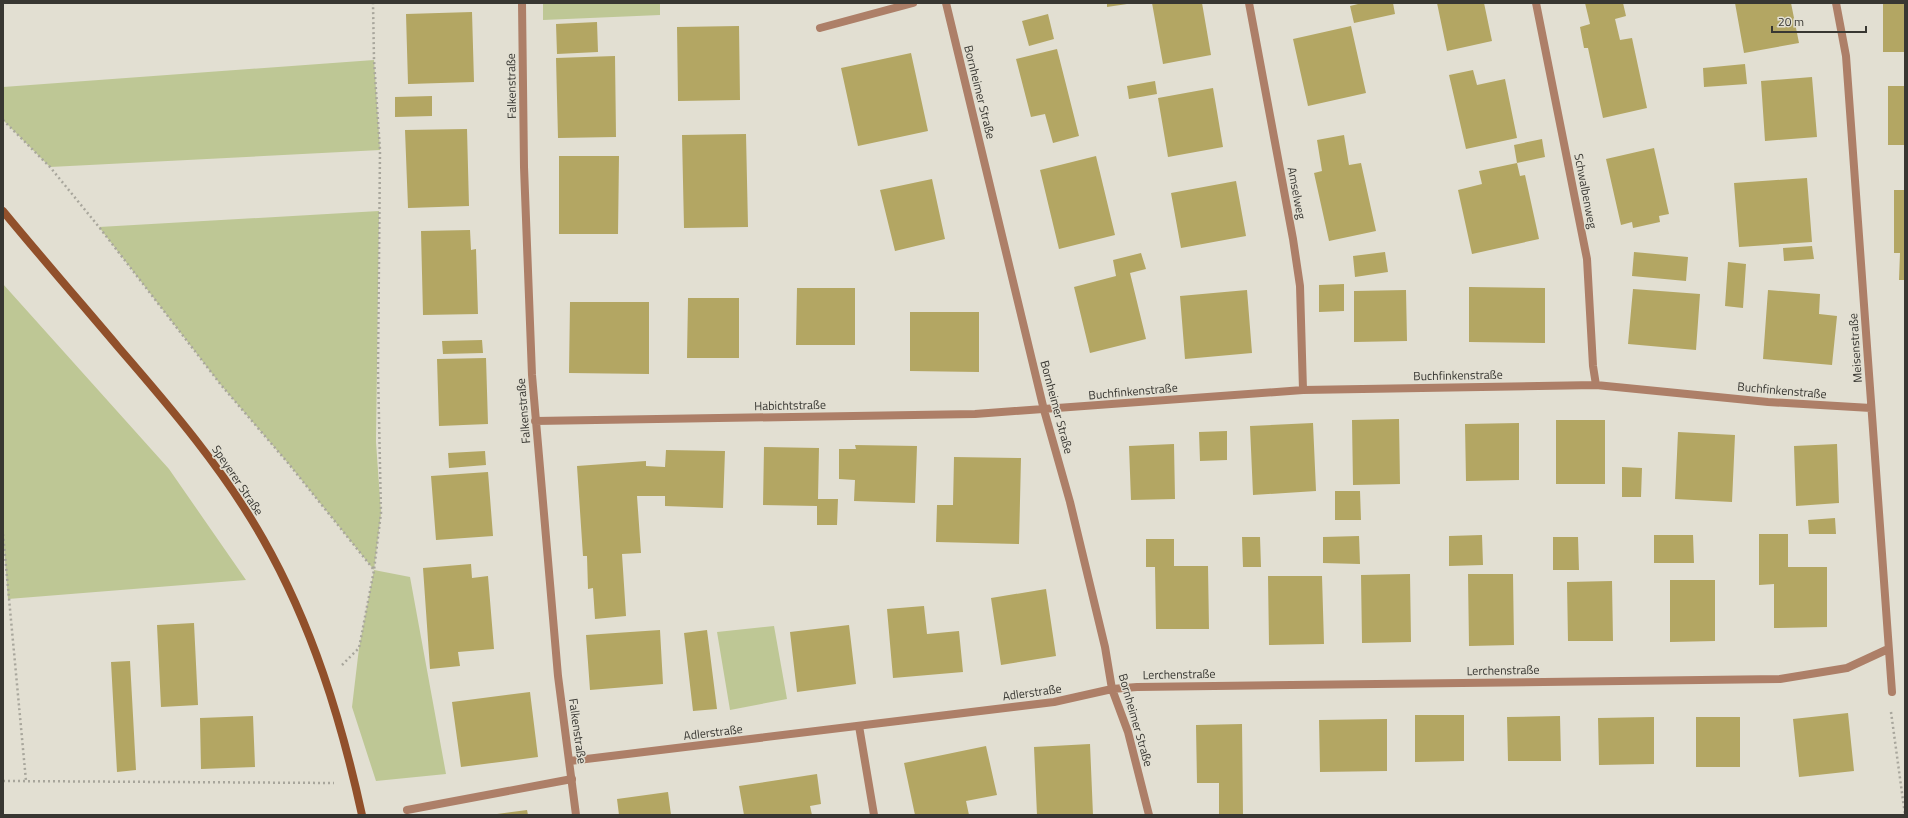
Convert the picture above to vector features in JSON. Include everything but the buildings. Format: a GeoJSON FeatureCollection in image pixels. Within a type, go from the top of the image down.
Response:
{"type":"FeatureCollection","features":[{"type":"Feature","properties":{"kind":"street","name":"Falkenstraße"},"geometry":{"type":"LineString","coordinates":[[522,3],[528,312],[558,676],[576,815]]}},
{"type":"Feature","properties":{"kind":"street"},"geometry":{"type":"LineString","coordinates":[[820,28],[913,3]]}},
{"type":"Feature","properties":{"kind":"street","name":"Bornheimer Straße"},"geometry":{"type":"LineString","coordinates":[[946,3],[1044,410],[1074,517],[1104,647],[1112,689],[1128,732],[1149,815]]}},
{"type":"Feature","properties":{"kind":"street","name":"Amselweg"},"geometry":{"type":"LineString","coordinates":[[1249,3],[1293,239],[1300,286],[1303,390]]}},
{"type":"Feature","properties":{"kind":"street","name":"Schwalbenweg"},"geometry":{"type":"LineString","coordinates":[[1536,3],[1587,259],[1593,366],[1596,385]]}},
{"type":"Feature","properties":{"kind":"street","name":"Meisenstraße"},"geometry":{"type":"LineString","coordinates":[[1836,3],[1846,56],[1892,692]]}},
{"type":"Feature","properties":{"kind":"street","name":"Speyerer Straße"},"geometry":{"type":"LineString","coordinates":[[3,211],[162,398],[232,489],[262,538],[282,574],[325,676],[341,729],[362,815]]}},
{"type":"Feature","properties":{"kind":"street","name":"Buchfinkenstraße"},"geometry":{"type":"LineString","coordinates":[[1044,410],[1218,395],[1303,390],[1596,385],[1768,402],[1871,408]]}},
{"type":"Feature","properties":{"kind":"street","name":"Habichtstraße"},"geometry":{"type":"LineString","coordinates":[[536,421],[975,414],[1044,410]]}},
{"type":"Feature","properties":{"kind":"street","name":"Lerchenstraße"},"geometry":{"type":"LineString","coordinates":[[1112,689],[1160,686],[1780,678],[1847,668],[1888,649]]}},
{"type":"Feature","properties":{"kind":"street","name":"Adlerstraße"},"geometry":{"type":"LineString","coordinates":[[570,761],[1054,702],[1112,689]]}},
{"type":"Feature","properties":{"kind":"street"},"geometry":{"type":"LineString","coordinates":[[859,726],[874,815]]}},
{"type":"Feature","properties":{"kind":"street"},"geometry":{"type":"LineString","coordinates":[[407,810],[572,779]]}},
{"type":"Feature","properties":{"kind":"path"},"geometry":{"type":"LineString","coordinates":[[325,676],[347,661],[359,648],[374,570],[381,513],[378,372],[380,150],[374,60],[373,3]]}},
{"type":"Feature","properties":{"kind":"path"},"geometry":{"type":"LineString","coordinates":[[3,120],[50,167],[99,227],[221,385],[288,463],[374,570]]}},
{"type":"Feature","properties":{"kind":"path"},"geometry":{"type":"LineString","coordinates":[[3,534],[26,781]]}},
{"type":"Feature","properties":{"kind":"path"},"geometry":{"type":"LineString","coordinates":[[1892,692],[1891,715],[1905,815]]}},
{"type":"Feature","properties":{"kind":"path"},"geometry":{"type":"LineString","coordinates":[[3,781],[321,783]]}},
{"type":"Feature","properties":{"kind":"green space"},"geometry":{"type":"Polygon","coordinates":[[[543,3],[660,3],[660,15],[543,20],[543,3]]]}},
{"type":"Feature","properties":{"kind":"green space"},"geometry":{"type":"Polygon","coordinates":[[[374,60],[380,150],[50,167],[3,120],[3,87],[374,60]]]}},
{"type":"Feature","properties":{"kind":"green space"},"geometry":{"type":"Polygon","coordinates":[[[379,211],[376,442],[381,513],[374,570],[288,463],[221,385],[99,227],[379,211]]]}},
{"type":"Feature","properties":{"kind":"green space"},"geometry":{"type":"Polygon","coordinates":[[[3,284],[169,469],[246,580],[8,599],[3,534],[3,284]]]}},
{"type":"Feature","properties":{"kind":"green space"},"geometry":{"type":"Polygon","coordinates":[[[374,570],[410,577],[446,774],[376,781],[352,707],[359,648],[374,570]]]}},
{"type":"Feature","properties":{"kind":"green space"},"geometry":{"type":"Polygon","coordinates":[[[774,626],[787,699],[730,710],[717,632],[774,626]]]}}]}
